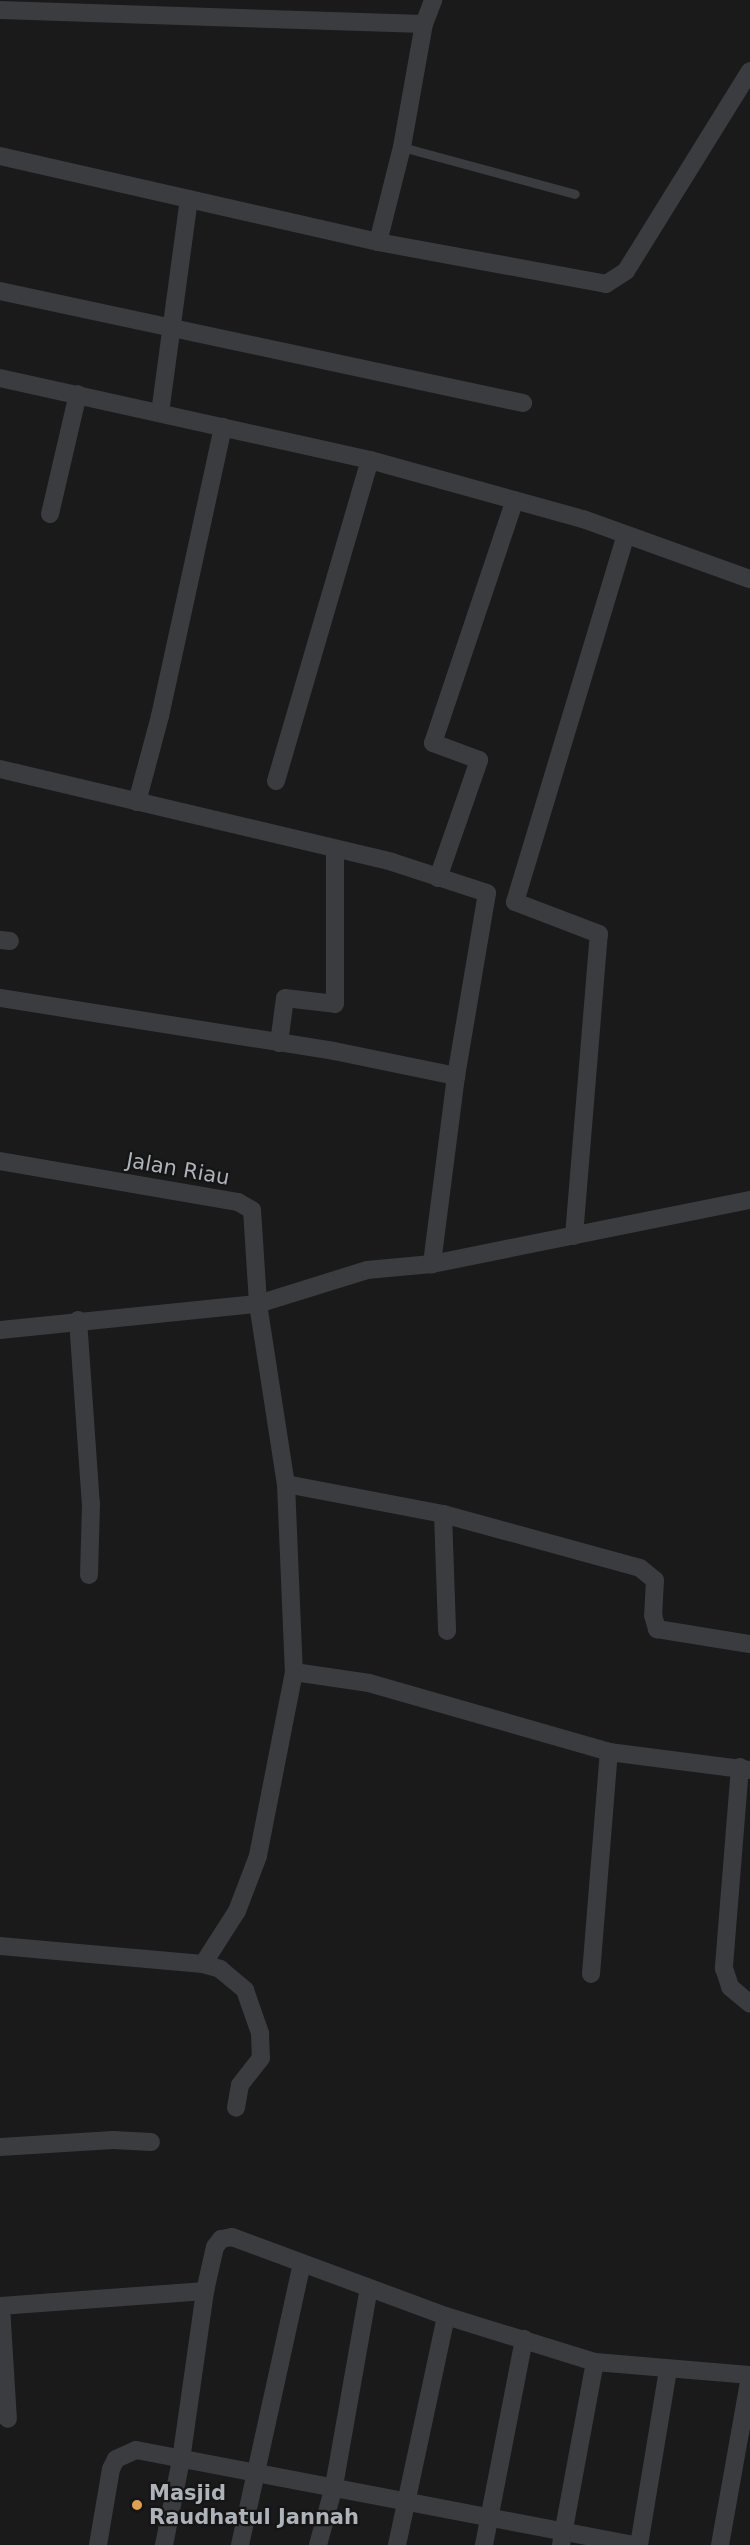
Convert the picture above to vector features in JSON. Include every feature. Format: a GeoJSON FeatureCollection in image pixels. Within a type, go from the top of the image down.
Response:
{"type":"FeatureCollection","features":[{"type":"Feature","properties":{"kind":"street"},"geometry":{"type":"LineString","coordinates":[[378,242],[402,147],[424,24],[433,0]]}},
{"type":"Feature","properties":{"kind":"street"},"geometry":{"type":"LineString","coordinates":[[0,10],[115,8],[424,24]]}},
{"type":"Feature","properties":{"kind":"street"},"geometry":{"type":"LineString","coordinates":[[0,156],[378,242],[606,284],[614,281],[626,271],[750,71]]}},
{"type":"Feature","properties":{"kind":"street"},"geometry":{"type":"LineString","coordinates":[[160,413],[189,199]]}},
{"type":"Feature","properties":{"kind":"street"},"geometry":{"type":"LineString","coordinates":[[0,291],[523,403]]}},
{"type":"Feature","properties":{"kind":"street"},"geometry":{"type":"LineString","coordinates":[[0,378],[370,460],[515,500],[626,535],[750,579]]}},
{"type":"Feature","properties":{"kind":"street"},"geometry":{"type":"LineString","coordinates":[[50,514],[78,394]]}},
{"type":"Feature","properties":{"kind":"street"},"geometry":{"type":"LineString","coordinates":[[137,802],[160,717],[223,427]]}},
{"type":"Feature","properties":{"kind":"street"},"geometry":{"type":"LineString","coordinates":[[276,781],[370,460]]}},
{"type":"Feature","properties":{"kind":"street"},"geometry":{"type":"LineString","coordinates":[[438,878],[479,760],[433,743],[515,500]]}},
{"type":"Feature","properties":{"kind":"street"},"geometry":{"type":"LineString","coordinates":[[515,902],[626,535]]}},
{"type":"Feature","properties":{"kind":"street"},"geometry":{"type":"LineString","coordinates":[[0,769],[335,850],[438,878],[515,902],[599,934],[573,1236]]}},
{"type":"Feature","properties":{"kind":"street"},"geometry":{"type":"LineString","coordinates":[[279,1043],[285,998],[335,1004],[335,850]]}},
{"type":"Feature","properties":{"kind":"street"},"geometry":{"type":"LineString","coordinates":[[432,1264],[456,1076],[487,893]]}},
{"type":"Feature","properties":{"kind":"street"},"geometry":{"type":"LineString","coordinates":[[0,998],[279,1043],[456,1076]]}},
{"type":"Feature","properties":{"kind":"street","name":"Jalan Riau"},"geometry":{"type":"LineString","coordinates":[[0,1161],[246,1204],[255,1218],[258,1304],[286,1484],[294,1672],[258,1856],[237,1911],[203,1964]]}},
{"type":"Feature","properties":{"kind":"street"},"geometry":{"type":"LineString","coordinates":[[0,1330],[78,1320],[258,1304],[368,1270],[432,1264],[750,1200]]}},
{"type":"Feature","properties":{"kind":"street"},"geometry":{"type":"LineString","coordinates":[[78,1320],[91,1504],[89,1575]]}},
{"type":"Feature","properties":{"kind":"street"},"geometry":{"type":"LineString","coordinates":[[286,1484],[443,1514],[640,1569],[655,1580],[653,1615],[657,1629],[750,1644]]}},
{"type":"Feature","properties":{"kind":"street"},"geometry":{"type":"LineString","coordinates":[[443,1514],[447,1631]]}},
{"type":"Feature","properties":{"kind":"street"},"geometry":{"type":"LineString","coordinates":[[294,1672],[369,1683],[609,1752],[745,1769],[724,1968],[730,1987],[750,2004]]}},
{"type":"Feature","properties":{"kind":"street"},"geometry":{"type":"LineString","coordinates":[[591,1974],[609,1752]]}},
{"type":"Feature","properties":{"kind":"street"},"geometry":{"type":"LineString","coordinates":[[0,1946],[203,1964],[236,1980],[249,1997],[258,2024],[262,2055],[240,2085],[236,2108]]}},
{"type":"Feature","properties":{"kind":"street"},"geometry":{"type":"LineString","coordinates":[[0,2147],[113,2140],[151,2142]]}},
{"type":"Feature","properties":{"kind":"street"},"geometry":{"type":"LineString","coordinates":[[164,2545],[181,2460],[205,2290],[215,2247],[221,2239],[232,2237],[446,2316],[595,2362],[750,2376],[720,2545]]}},
{"type":"Feature","properties":{"kind":"street"},"geometry":{"type":"LineString","coordinates":[[240,2545],[302,2264]]}},
{"type":"Feature","properties":{"kind":"street"},"geometry":{"type":"LineString","coordinates":[[318,2545],[334,2486],[369,2288]]}},
{"type":"Feature","properties":{"kind":"street"},"geometry":{"type":"LineString","coordinates":[[8,2420],[1,2306],[205,2290]]}},
{"type":"Feature","properties":{"kind":"street"},"geometry":{"type":"LineString","coordinates":[[397,2545],[446,2316]]}},
{"type":"Feature","properties":{"kind":"street"},"geometry":{"type":"LineString","coordinates":[[484,2545],[524,2339]]}},
{"type":"Feature","properties":{"kind":"street"},"geometry":{"type":"LineString","coordinates":[[563,2538],[595,2362]]}},
{"type":"Feature","properties":{"kind":"street"},"geometry":{"type":"LineString","coordinates":[[639,2545],[668,2370]]}},
{"type":"Feature","properties":{"kind":"street"},"geometry":{"type":"LineString","coordinates":[[98,2545],[116,2459],[136,2450],[491,2517],[563,2538],[634,2545]]}},
{"type":"Feature","properties":{"kind":"lane"},"geometry":{"type":"LineString","coordinates":[[402,147],[575,194]]}},
{"type":"Feature","properties":{"kind":"place","name":"Masjid Raudhatul Jannah"},"geometry":{"type":"Point","coordinates":[137,2505]}}]}
